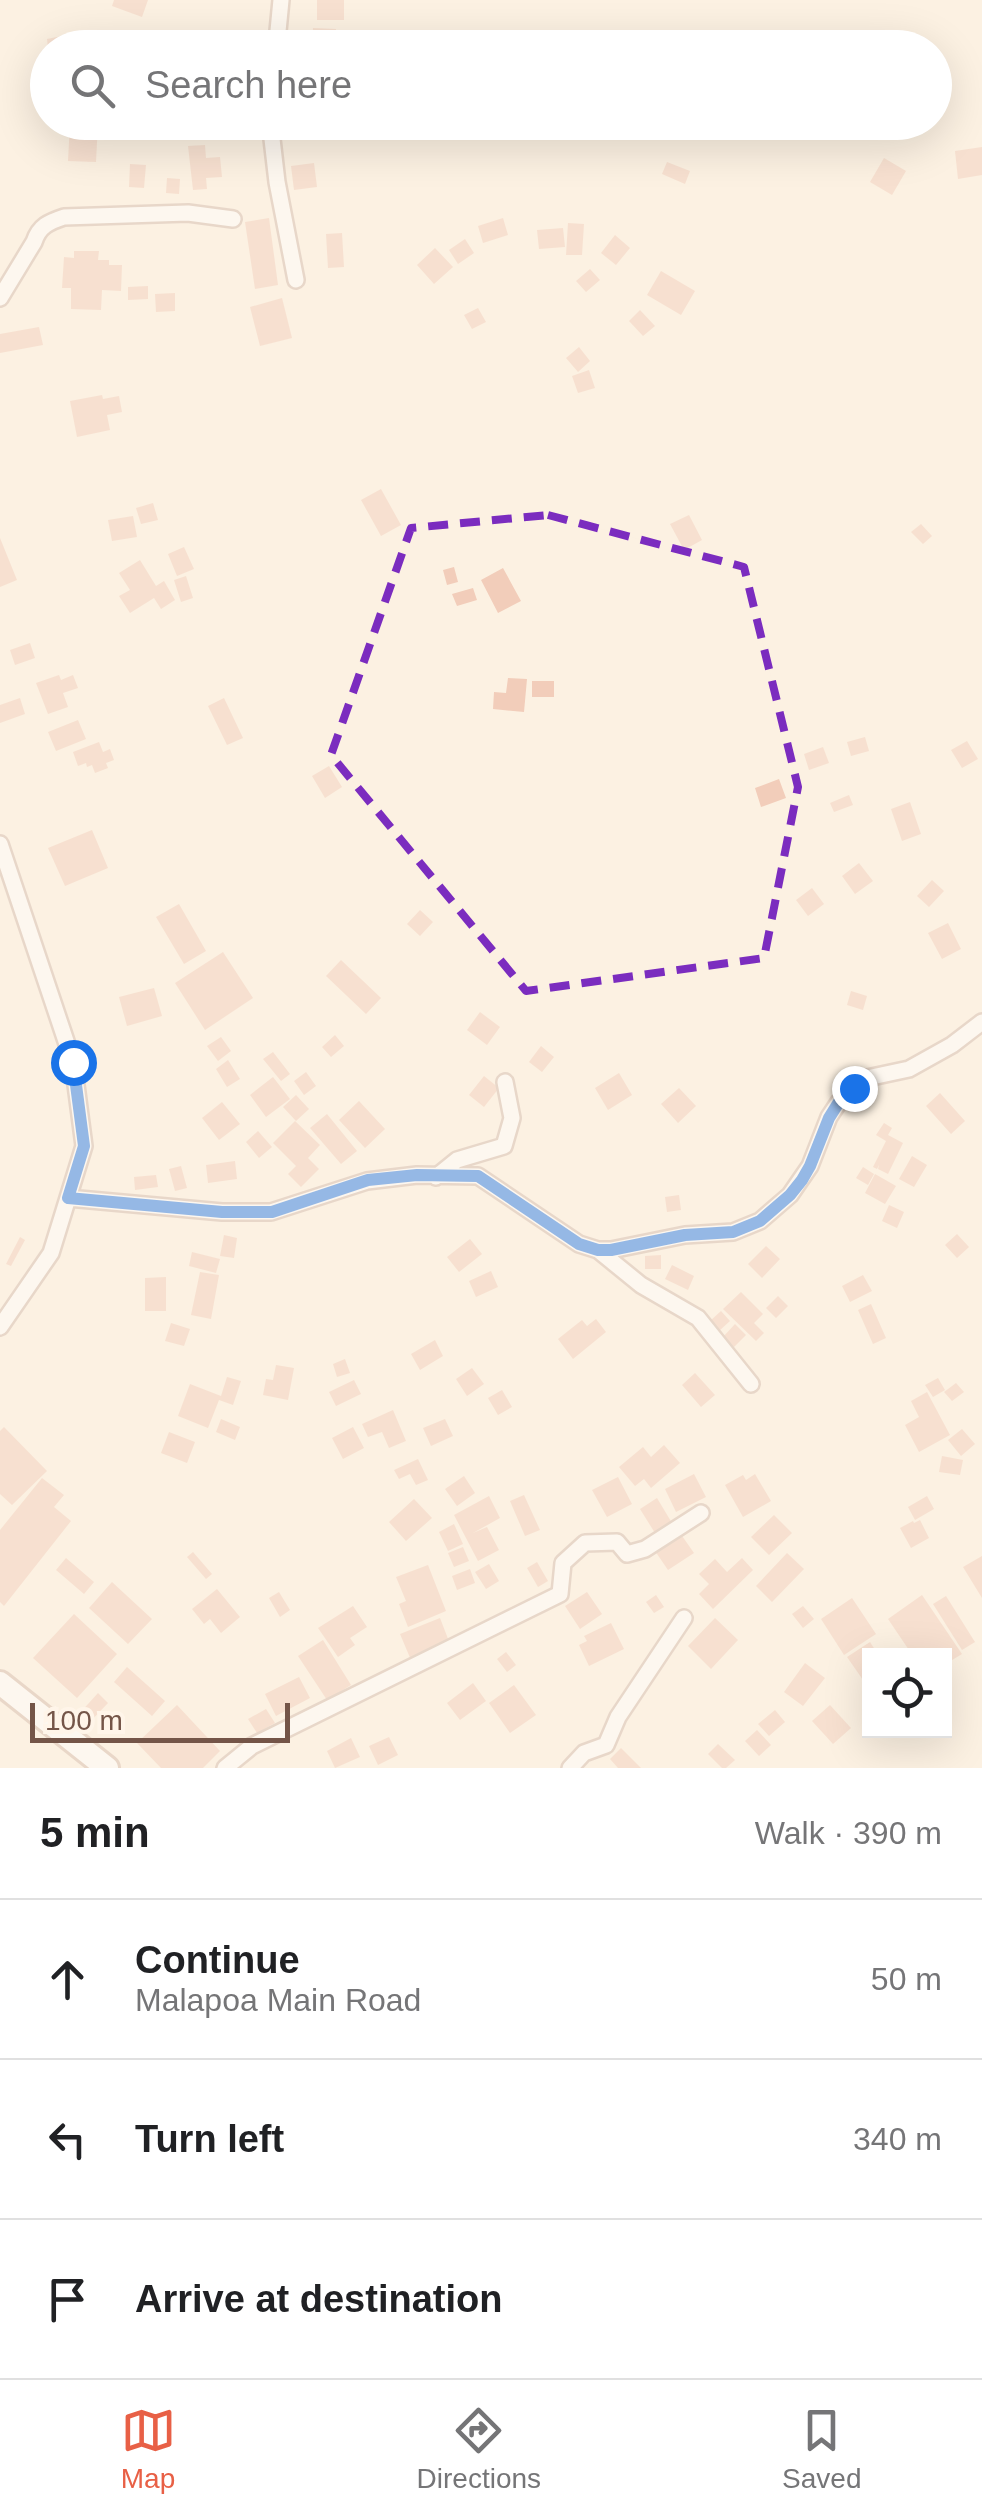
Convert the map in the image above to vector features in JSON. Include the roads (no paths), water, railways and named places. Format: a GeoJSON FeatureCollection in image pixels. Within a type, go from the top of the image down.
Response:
{"type":"FeatureCollection","features":[{"type":"Feature","properties":{"kind":"main road"},"geometry":{"type":"LineString","coordinates":[[0,1683],[96,1765]]}},
{"type":"Feature","properties":{"kind":"street"},"geometry":{"type":"LineString","coordinates":[[278,30],[282,0]]}},
{"type":"Feature","properties":{"kind":"street"},"geometry":{"type":"LineString","coordinates":[[272,140],[296,280]]}},
{"type":"Feature","properties":{"kind":"street"},"geometry":{"type":"LineString","coordinates":[[0,298],[37,232],[64,217],[188,213],[233,220]]}},
{"type":"Feature","properties":{"kind":"street"},"geometry":{"type":"LineString","coordinates":[[0,844],[73,1062],[84,1146],[50,1253],[0,1327]]}},
{"type":"Feature","properties":{"kind":"street"},"geometry":{"type":"LineString","coordinates":[[68,1198],[222,1212],[272,1212],[368,1180],[449,1174],[478,1176],[579,1244],[598,1250],[685,1235],[733,1232],[760,1221],[790,1195],[810,1166],[829,1118],[854,1088],[867,1078],[910,1069],[982,1022]]}},
{"type":"Feature","properties":{"kind":"street"},"geometry":{"type":"LineString","coordinates":[[436,1177],[457,1160],[504,1146],[512,1118],[505,1082]]}},
{"type":"Feature","properties":{"kind":"street"},"geometry":{"type":"LineString","coordinates":[[598,1250],[641,1286],[698,1318],[751,1384]]}},
{"type":"Feature","properties":{"kind":"street"},"geometry":{"type":"LineString","coordinates":[[225,1768],[252,1746],[560,1594],[564,1563],[584,1543],[617,1542],[627,1554],[645,1549],[701,1513]]}},
{"type":"Feature","properties":{"kind":"street"},"geometry":{"type":"LineString","coordinates":[[570,1768],[584,1753],[606,1745],[618,1718],[684,1618]]}}]}
